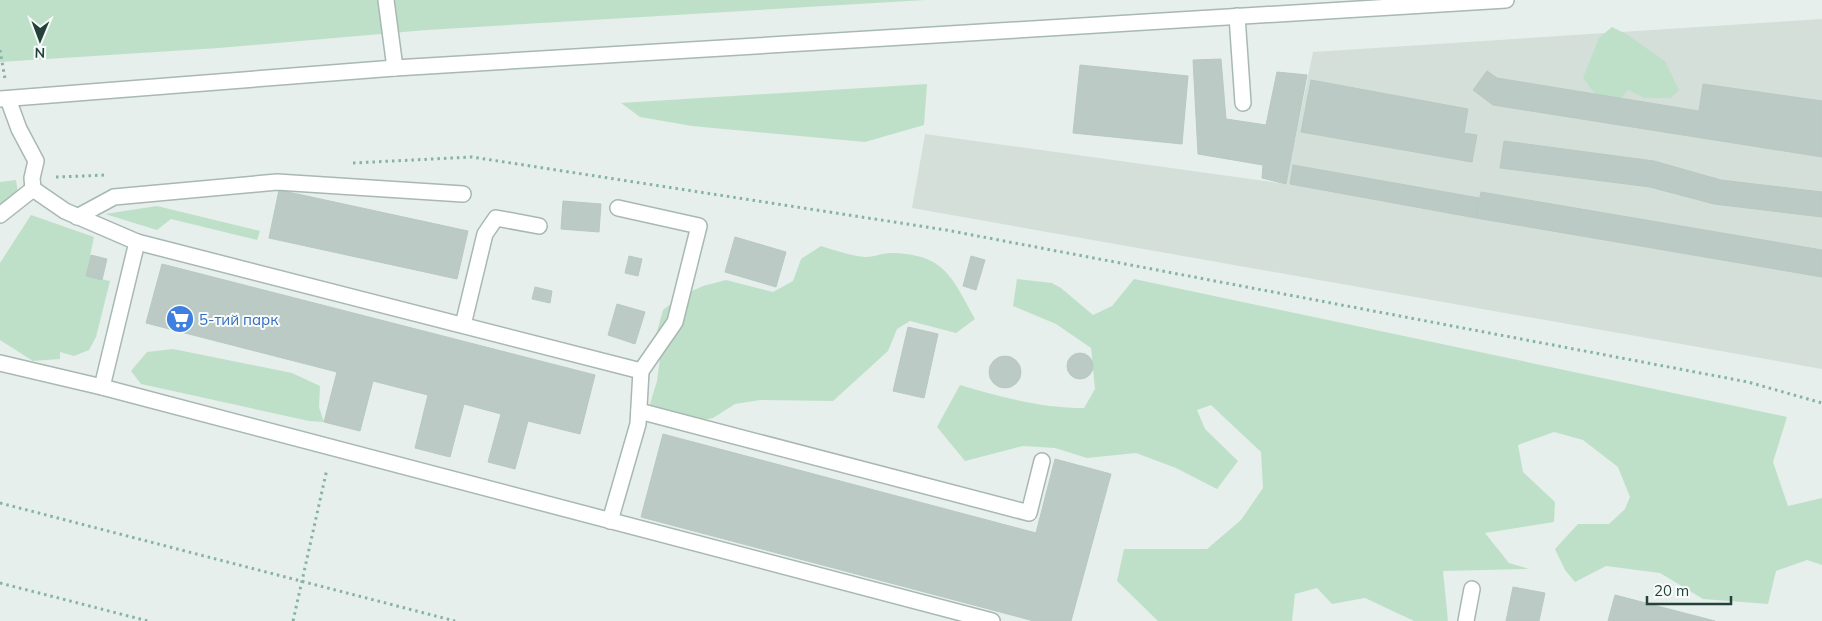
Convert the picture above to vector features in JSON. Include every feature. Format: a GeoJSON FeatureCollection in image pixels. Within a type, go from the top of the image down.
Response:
{"type":"FeatureCollection","features":[{"type":"Feature","properties":{"kind":"lane"},"geometry":{"type":"LineString","coordinates":[[386,0],[395,68]]}},
{"type":"Feature","properties":{"kind":"lane"},"geometry":{"type":"LineString","coordinates":[[0,215],[32,184],[36,161],[4,99],[395,68],[1506,0]]}},
{"type":"Feature","properties":{"kind":"lane"},"geometry":{"type":"LineString","coordinates":[[1237,16],[1243,103]]}},
{"type":"Feature","properties":{"kind":"lane"},"geometry":{"type":"LineString","coordinates":[[77,217],[114,197],[277,182],[463,194]]}},
{"type":"Feature","properties":{"kind":"lane"},"geometry":{"type":"LineString","coordinates":[[32,184],[65,211],[137,242],[641,371]]}},
{"type":"Feature","properties":{"kind":"lane"},"geometry":{"type":"LineString","coordinates":[[610,521],[638,424],[641,371],[675,322],[699,226],[618,208]]}},
{"type":"Feature","properties":{"kind":"lane"},"geometry":{"type":"LineString","coordinates":[[463,326],[485,234],[496,218],[540,226]]}},
{"type":"Feature","properties":{"kind":"lane"},"geometry":{"type":"LineString","coordinates":[[102,387],[137,242]]}},
{"type":"Feature","properties":{"kind":"lane"},"geometry":{"type":"LineString","coordinates":[[0,364],[102,387],[992,621]]}},
{"type":"Feature","properties":{"kind":"lane"},"geometry":{"type":"LineString","coordinates":[[639,411],[1029,513],[1042,461]]}},
{"type":"Feature","properties":{"kind":"lane"},"geometry":{"type":"LineString","coordinates":[[1466,621],[1472,588]]}},
{"type":"Feature","properties":{"kind":"path"},"geometry":{"type":"LineString","coordinates":[[344,163],[472,157],[946,230],[1748,382],[1822,403]]}},
{"type":"Feature","properties":{"kind":"path"},"geometry":{"type":"LineString","coordinates":[[32,184],[110,174]]}},
{"type":"Feature","properties":{"kind":"path"},"geometry":{"type":"LineString","coordinates":[[293,621],[332,449]]}},
{"type":"Feature","properties":{"kind":"path"},"geometry":{"type":"LineString","coordinates":[[0,503],[455,621]]}},
{"type":"Feature","properties":{"kind":"path"},"geometry":{"type":"LineString","coordinates":[[0,583],[148,621]]}},
{"type":"Feature","properties":{"kind":"shaded area"},"geometry":{"type":"Polygon","coordinates":[[[1822,19],[1822,369],[912,208],[925,134],[1286,184],[1313,52],[1822,19]]]}},
{"type":"Feature","properties":{"kind":"green space"},"geometry":{"type":"Polygon","coordinates":[[[0,0],[925,0],[427,30],[219,48],[0,62],[0,0]]]}},
{"type":"Feature","properties":{"kind":"green space"},"geometry":{"type":"Polygon","coordinates":[[[1612,27],[1626,34],[1665,61],[1679,90],[1671,98],[1644,98],[1628,90],[1619,101],[1602,103],[1583,78],[1599,38],[1612,27]]]}},
{"type":"Feature","properties":{"kind":"green space"},"geometry":{"type":"Polygon","coordinates":[[[927,84],[924,125],[865,142],[692,126],[640,117],[621,103],[927,84]]]}},
{"type":"Feature","properties":{"kind":"green space"},"geometry":{"type":"Polygon","coordinates":[[[16,180],[18,193],[6,202],[0,203],[0,182],[16,180]]]}},
{"type":"Feature","properties":{"kind":"green space"},"geometry":{"type":"Polygon","coordinates":[[[157,206],[260,231],[257,240],[171,219],[157,230],[105,214],[157,206]]]}},
{"type":"Feature","properties":{"kind":"green space"},"geometry":{"type":"Polygon","coordinates":[[[31,215],[94,237],[86,276],[110,281],[96,337],[89,350],[74,356],[60,352],[60,359],[33,361],[0,340],[0,263],[31,215]]]}},
{"type":"Feature","properties":{"kind":"green space"},"geometry":{"type":"Polygon","coordinates":[[[821,246],[843,253],[868,257],[892,253],[910,254],[924,258],[945,271],[953,280],[975,319],[956,333],[910,321],[897,329],[888,351],[833,401],[760,400],[735,404],[713,418],[690,423],[667,420],[650,404],[657,381],[660,358],[656,335],[663,310],[681,296],[703,286],[726,280],[773,292],[793,281],[801,259],[821,246]]]}},
{"type":"Feature","properties":{"kind":"green space"},"geometry":{"type":"Polygon","coordinates":[[[1017,279],[1052,283],[1061,288],[1093,315],[1112,306],[1134,279],[1787,417],[1773,462],[1788,506],[1822,498],[1822,565],[1807,560],[1776,571],[1768,604],[1703,599],[1660,573],[1606,566],[1575,582],[1565,570],[1555,549],[1578,524],[1609,524],[1625,509],[1630,497],[1618,467],[1583,440],[1554,432],[1518,445],[1523,472],[1555,502],[1554,522],[1485,533],[1509,563],[1529,569],[1443,571],[1448,621],[1414,621],[1365,598],[1332,604],[1317,588],[1295,594],[1292,621],[1158,621],[1117,581],[1124,549],[1207,549],[1241,520],[1263,488],[1261,452],[1211,405],[1197,410],[1205,429],[1238,461],[1217,489],[1176,468],[1136,453],[1087,458],[1055,448],[1023,446],[965,461],[937,427],[960,385],[1021,401],[1068,408],[1084,408],[1095,389],[1091,348],[1056,324],[1013,306],[1017,279]]]}},
{"type":"Feature","properties":{"kind":"green space"},"geometry":{"type":"Polygon","coordinates":[[[173,349],[292,373],[320,386],[319,407],[324,422],[309,421],[141,384],[131,371],[147,352],[173,349]]]}},
{"type":"Feature","properties":{"kind":"building"},"geometry":{"type":"Polygon","coordinates":[[[1221,59],[1226,119],[1266,125],[1277,72],[1307,75],[1286,184],[1262,178],[1263,165],[1198,154],[1193,60],[1221,59]]]}},
{"type":"Feature","properties":{"kind":"building"},"geometry":{"type":"Polygon","coordinates":[[[1080,65],[1188,76],[1182,144],[1073,133],[1080,65]]]}},
{"type":"Feature","properties":{"kind":"building"},"geometry":{"type":"Polygon","coordinates":[[[1487,71],[1497,78],[1699,111],[1703,84],[1822,101],[1822,157],[1493,105],[1473,90],[1487,71]]]}},
{"type":"Feature","properties":{"kind":"building"},"geometry":{"type":"Polygon","coordinates":[[[1311,80],[1468,109],[1464,133],[1477,135],[1472,162],[1301,132],[1311,80]]]}},
{"type":"Feature","properties":{"kind":"building"},"geometry":{"type":"Polygon","coordinates":[[[1504,141],[1654,161],[1721,180],[1822,192],[1822,217],[1714,204],[1650,187],[1500,168],[1504,141]]]}},
{"type":"Feature","properties":{"kind":"building"},"geometry":{"type":"Polygon","coordinates":[[[1293,165],[1479,198],[1476,218],[1290,184],[1293,165]]]}},
{"type":"Feature","properties":{"kind":"building"},"geometry":{"type":"Polygon","coordinates":[[[279,190],[468,231],[457,279],[269,238],[279,190]]]}},
{"type":"Feature","properties":{"kind":"building"},"geometry":{"type":"Polygon","coordinates":[[[1481,192],[1822,250],[1822,277],[1476,218],[1481,192]]]}},
{"type":"Feature","properties":{"kind":"building"},"geometry":{"type":"Polygon","coordinates":[[[563,201],[601,204],[599,232],[561,229],[563,201]]]}},
{"type":"Feature","properties":{"kind":"building"},"geometry":{"type":"Polygon","coordinates":[[[735,237],[786,252],[776,287],[725,272],[735,237]]]}},
{"type":"Feature","properties":{"kind":"building"},"geometry":{"type":"Polygon","coordinates":[[[91,255],[107,259],[102,280],[86,276],[91,255]]]}},
{"type":"Feature","properties":{"kind":"building"},"geometry":{"type":"Polygon","coordinates":[[[629,256],[642,259],[638,276],[625,273],[629,256]]]}},
{"type":"Feature","properties":{"kind":"building"},"geometry":{"type":"Polygon","coordinates":[[[971,256],[985,260],[976,290],[963,286],[971,256]]]}},
{"type":"Feature","properties":{"kind":"building"},"geometry":{"type":"Polygon","coordinates":[[[162,264],[595,375],[580,434],[528,421],[515,469],[488,462],[501,414],[464,404],[450,457],[415,448],[428,395],[373,381],[360,431],[324,422],[337,372],[146,323],[162,264]]]}},
{"type":"Feature","properties":{"kind":"building"},"geometry":{"type":"Polygon","coordinates":[[[535,287],[552,291],[550,303],[532,299],[535,287]]]}},
{"type":"Feature","properties":{"kind":"building"},"geometry":{"type":"Polygon","coordinates":[[[617,304],[645,312],[635,344],[608,335],[617,304]]]}},
{"type":"Feature","properties":{"kind":"building"},"geometry":{"type":"Polygon","coordinates":[[[908,327],[938,334],[924,398],[893,391],[908,327]]]}},
{"type":"Feature","properties":{"kind":"building"},"geometry":{"type":"Polygon","coordinates":[[[1080,353],[1089,357],[1093,366],[1089,375],[1080,379],[1071,375],[1067,366],[1071,357],[1080,353]]]}},
{"type":"Feature","properties":{"kind":"building"},"geometry":{"type":"Polygon","coordinates":[[[1005,356],[1017,360],[1021,372],[1017,384],[1005,388],[993,384],[989,372],[993,360],[1005,356]]]}},
{"type":"Feature","properties":{"kind":"building"},"geometry":{"type":"Polygon","coordinates":[[[663,434],[1036,533],[1055,459],[1111,474],[1071,621],[1034,621],[641,517],[663,434]]]}},
{"type":"Feature","properties":{"kind":"building"},"geometry":{"type":"Polygon","coordinates":[[[1513,587],[1545,593],[1539,621],[1506,621],[1513,587]]]}},
{"type":"Feature","properties":{"kind":"building"},"geometry":{"type":"Polygon","coordinates":[[[1615,595],[1715,621],[1608,621],[1615,595]]]}},
{"type":"Feature","properties":{"kind":"place","name":"5-тий парк"},"geometry":{"type":"Point","coordinates":[180,319]}}]}
